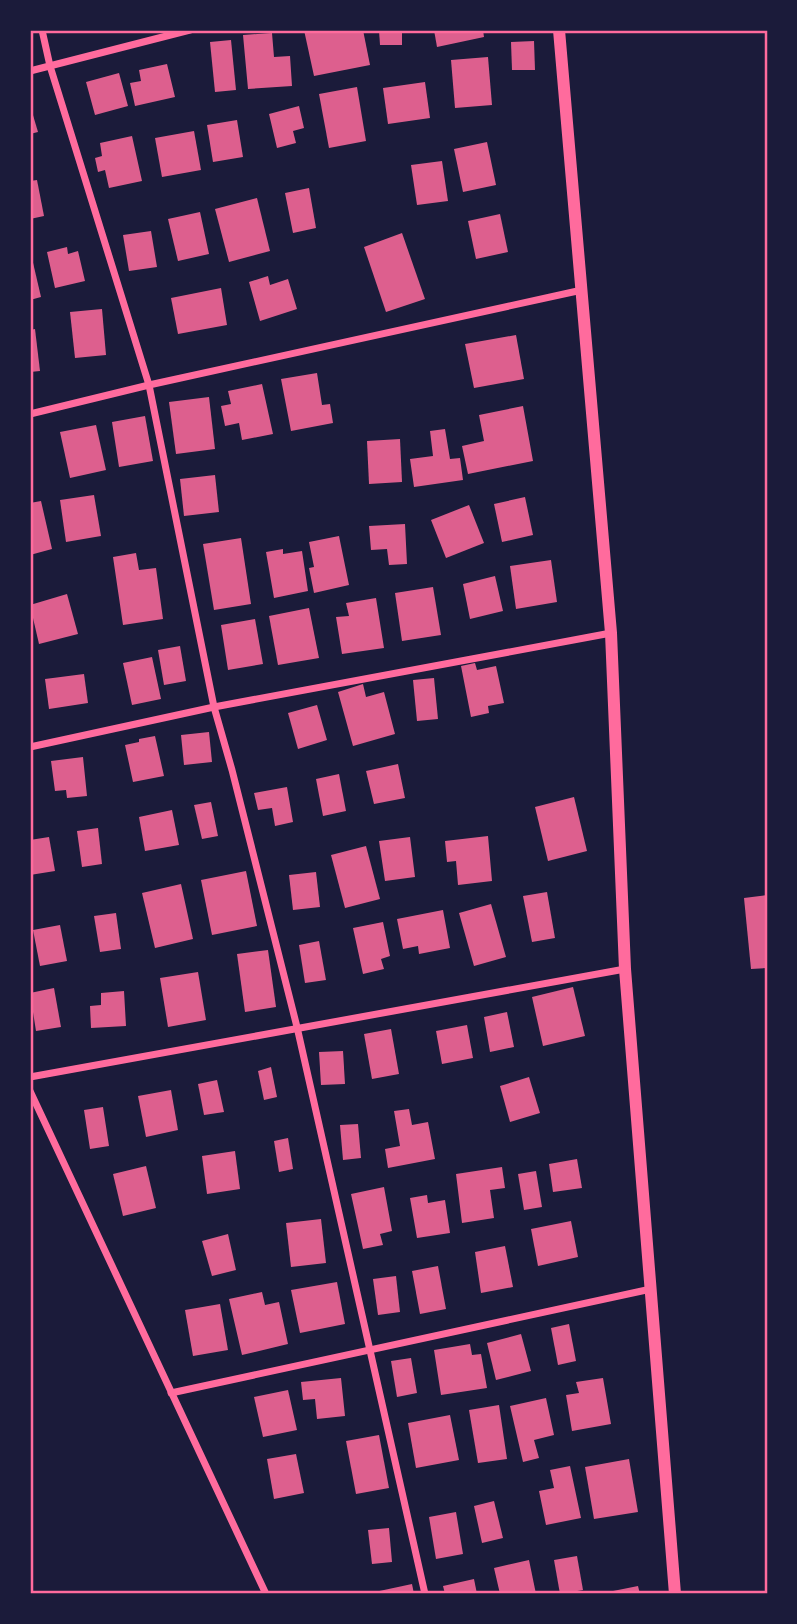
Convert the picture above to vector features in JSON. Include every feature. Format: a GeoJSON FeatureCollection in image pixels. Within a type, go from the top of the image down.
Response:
{"type":"FeatureCollection","features":[{"type":"Feature","properties":{"kind":"street"},"geometry":{"type":"LineString","coordinates":[[42,30],[50,66],[149,385],[214,706],[297,1027],[425,1594]]}},
{"type":"Feature","properties":{"kind":"street"},"geometry":{"type":"LineString","coordinates":[[30,71],[190,30]]}},
{"type":"Feature","properties":{"kind":"street"},"geometry":{"type":"LineString","coordinates":[[559,30],[611,633],[625,969],[675,1594]]}},
{"type":"Feature","properties":{"kind":"street"},"geometry":{"type":"LineString","coordinates":[[30,414],[149,385],[583,290]]}},
{"type":"Feature","properties":{"kind":"street"},"geometry":{"type":"LineString","coordinates":[[30,747],[214,706],[611,633]]}},
{"type":"Feature","properties":{"kind":"street"},"geometry":{"type":"LineString","coordinates":[[30,1077],[625,969]]}},
{"type":"Feature","properties":{"kind":"street"},"geometry":{"type":"LineString","coordinates":[[30,1091],[266,1594]]}},
{"type":"Feature","properties":{"kind":"street"},"geometry":{"type":"LineString","coordinates":[[172,1393],[651,1289]]}},
{"type":"Feature","properties":{"kind":"building"},"geometry":{"type":"Polygon","coordinates":[[[304,30],[363,30],[370,65],[314,76],[304,30]]]}},
{"type":"Feature","properties":{"kind":"building"},"geometry":{"type":"Polygon","coordinates":[[[379,30],[402,30],[402,45],[380,45],[379,30]]]}},
{"type":"Feature","properties":{"kind":"building"},"geometry":{"type":"Polygon","coordinates":[[[434,30],[483,30],[484,37],[437,47],[434,30]]]}},
{"type":"Feature","properties":{"kind":"building"},"geometry":{"type":"Polygon","coordinates":[[[272,33],[274,57],[290,56],[292,86],[248,89],[243,35],[272,33]]]}},
{"type":"Feature","properties":{"kind":"building"},"geometry":{"type":"Polygon","coordinates":[[[231,40],[236,90],[215,92],[210,42],[231,40]]]}},
{"type":"Feature","properties":{"kind":"building"},"geometry":{"type":"Polygon","coordinates":[[[534,41],[535,70],[512,70],[511,42],[534,41]]]}},
{"type":"Feature","properties":{"kind":"building"},"geometry":{"type":"Polygon","coordinates":[[[488,57],[492,105],[455,108],[451,60],[488,57]]]}},
{"type":"Feature","properties":{"kind":"building"},"geometry":{"type":"Polygon","coordinates":[[[167,64],[175,97],[135,106],[130,83],[141,81],[139,70],[167,64]]]}},
{"type":"Feature","properties":{"kind":"building"},"geometry":{"type":"Polygon","coordinates":[[[119,73],[128,106],[95,115],[86,82],[119,73]]]}},
{"type":"Feature","properties":{"kind":"building"},"geometry":{"type":"Polygon","coordinates":[[[425,82],[430,118],[388,124],[383,88],[425,82]]]}},
{"type":"Feature","properties":{"kind":"building"},"geometry":{"type":"Polygon","coordinates":[[[357,87],[366,141],[329,148],[319,94],[357,87]]]}},
{"type":"Feature","properties":{"kind":"building"},"geometry":{"type":"Polygon","coordinates":[[[30,105],[38,132],[30,134],[30,105]]]}},
{"type":"Feature","properties":{"kind":"building"},"geometry":{"type":"Polygon","coordinates":[[[299,106],[304,128],[293,131],[296,143],[277,148],[269,114],[299,106]]]}},
{"type":"Feature","properties":{"kind":"building"},"geometry":{"type":"Polygon","coordinates":[[[237,120],[243,157],[213,162],[207,125],[237,120]]]}},
{"type":"Feature","properties":{"kind":"building"},"geometry":{"type":"Polygon","coordinates":[[[194,131],[201,170],[162,177],[155,138],[194,131]]]}},
{"type":"Feature","properties":{"kind":"building"},"geometry":{"type":"Polygon","coordinates":[[[132,136],[142,181],[109,188],[105,170],[98,172],[95,158],[102,156],[100,143],[132,136]]]}},
{"type":"Feature","properties":{"kind":"building"},"geometry":{"type":"Polygon","coordinates":[[[487,142],[496,185],[463,192],[454,149],[487,142]]]}},
{"type":"Feature","properties":{"kind":"building"},"geometry":{"type":"Polygon","coordinates":[[[442,161],[448,201],[417,205],[411,165],[442,161]]]}},
{"type":"Feature","properties":{"kind":"building"},"geometry":{"type":"Polygon","coordinates":[[[37,180],[44,216],[30,219],[30,181],[37,180]]]}},
{"type":"Feature","properties":{"kind":"building"},"geometry":{"type":"Polygon","coordinates":[[[309,188],[316,228],[293,233],[285,193],[309,188]]]}},
{"type":"Feature","properties":{"kind":"building"},"geometry":{"type":"Polygon","coordinates":[[[257,198],[270,251],[229,262],[215,209],[257,198]]]}},
{"type":"Feature","properties":{"kind":"building"},"geometry":{"type":"Polygon","coordinates":[[[200,212],[209,254],[178,261],[168,219],[200,212]]]}},
{"type":"Feature","properties":{"kind":"building"},"geometry":{"type":"Polygon","coordinates":[[[500,214],[508,252],[476,259],[468,221],[500,214]]]}},
{"type":"Feature","properties":{"kind":"building"},"geometry":{"type":"Polygon","coordinates":[[[151,231],[157,267],[129,271],[123,235],[151,231]]]}},
{"type":"Feature","properties":{"kind":"building"},"geometry":{"type":"Polygon","coordinates":[[[402,233],[425,299],[386,312],[364,247],[402,233]]]}},
{"type":"Feature","properties":{"kind":"building"},"geometry":{"type":"Polygon","coordinates":[[[67,247],[68,254],[78,251],[85,281],[55,288],[47,252],[67,247]]]}},
{"type":"Feature","properties":{"kind":"building"},"geometry":{"type":"Polygon","coordinates":[[[30,255],[41,297],[30,300],[30,255]]]}},
{"type":"Feature","properties":{"kind":"building"},"geometry":{"type":"Polygon","coordinates":[[[268,276],[270,285],[288,279],[297,309],[260,321],[249,282],[268,276]]]}},
{"type":"Feature","properties":{"kind":"building"},"geometry":{"type":"Polygon","coordinates":[[[221,288],[227,325],[178,334],[171,298],[221,288]]]}},
{"type":"Feature","properties":{"kind":"building"},"geometry":{"type":"Polygon","coordinates":[[[102,309],[106,355],[75,358],[70,312],[102,309]]]}},
{"type":"Feature","properties":{"kind":"building"},"geometry":{"type":"Polygon","coordinates":[[[35,329],[40,371],[30,372],[30,330],[35,329]]]}},
{"type":"Feature","properties":{"kind":"building"},"geometry":{"type":"Polygon","coordinates":[[[516,335],[524,379],[474,388],[465,344],[516,335]]]}},
{"type":"Feature","properties":{"kind":"building"},"geometry":{"type":"Polygon","coordinates":[[[317,373],[322,405],[330,404],[333,423],[291,431],[281,379],[317,373]]]}},
{"type":"Feature","properties":{"kind":"building"},"geometry":{"type":"Polygon","coordinates":[[[262,384],[273,434],[242,440],[239,423],[225,426],[221,406],[231,404],[228,391],[262,384]]]}},
{"type":"Feature","properties":{"kind":"building"},"geometry":{"type":"Polygon","coordinates":[[[209,397],[215,449],[176,454],[169,402],[209,397]]]}},
{"type":"Feature","properties":{"kind":"building"},"geometry":{"type":"Polygon","coordinates":[[[523,406],[533,461],[468,474],[462,446],[484,441],[479,415],[523,406]]]}},
{"type":"Feature","properties":{"kind":"building"},"geometry":{"type":"Polygon","coordinates":[[[145,416],[153,461],[119,467],[112,422],[145,416]]]}},
{"type":"Feature","properties":{"kind":"building"},"geometry":{"type":"Polygon","coordinates":[[[96,425],[106,470],[70,478],[60,432],[96,425]]]}},
{"type":"Feature","properties":{"kind":"building"},"geometry":{"type":"Polygon","coordinates":[[[445,429],[450,459],[460,458],[463,480],[414,487],[410,459],[433,456],[430,431],[445,429]]]}},
{"type":"Feature","properties":{"kind":"building"},"geometry":{"type":"Polygon","coordinates":[[[400,439],[402,482],[369,484],[367,441],[400,439]]]}},
{"type":"Feature","properties":{"kind":"building"},"geometry":{"type":"Polygon","coordinates":[[[215,475],[219,512],[184,516],[180,479],[215,475]]]}},
{"type":"Feature","properties":{"kind":"building"},"geometry":{"type":"Polygon","coordinates":[[[94,495],[101,536],[66,542],[60,500],[94,495]]]}},
{"type":"Feature","properties":{"kind":"building"},"geometry":{"type":"Polygon","coordinates":[[[525,497],[533,535],[502,542],[494,504],[525,497]]]}},
{"type":"Feature","properties":{"kind":"building"},"geometry":{"type":"Polygon","coordinates":[[[41,501],[52,549],[30,555],[30,503],[41,501]]]}},
{"type":"Feature","properties":{"kind":"building"},"geometry":{"type":"Polygon","coordinates":[[[469,505],[484,543],[446,558],[431,520],[469,505]]]}},
{"type":"Feature","properties":{"kind":"building"},"geometry":{"type":"Polygon","coordinates":[[[405,524],[407,564],[389,565],[387,549],[371,550],[369,526],[405,524]]]}},
{"type":"Feature","properties":{"kind":"building"},"geometry":{"type":"Polygon","coordinates":[[[339,536],[349,585],[314,593],[309,568],[314,567],[309,542],[339,536]]]}},
{"type":"Feature","properties":{"kind":"building"},"geometry":{"type":"Polygon","coordinates":[[[241,538],[251,604],[214,610],[203,544],[241,538]]]}},
{"type":"Feature","properties":{"kind":"building"},"geometry":{"type":"Polygon","coordinates":[[[283,549],[283,554],[302,551],[308,591],[274,598],[266,552],[283,549]]]}},
{"type":"Feature","properties":{"kind":"building"},"geometry":{"type":"Polygon","coordinates":[[[136,553],[139,570],[156,568],[163,619],[123,625],[113,557],[136,553]]]}},
{"type":"Feature","properties":{"kind":"building"},"geometry":{"type":"Polygon","coordinates":[[[551,560],[557,602],[516,609],[510,566],[551,560]]]}},
{"type":"Feature","properties":{"kind":"building"},"geometry":{"type":"Polygon","coordinates":[[[495,576],[503,611],[470,619],[463,584],[495,576]]]}},
{"type":"Feature","properties":{"kind":"building"},"geometry":{"type":"Polygon","coordinates":[[[433,587],[441,635],[402,641],[395,593],[433,587]]]}},
{"type":"Feature","properties":{"kind":"building"},"geometry":{"type":"Polygon","coordinates":[[[67,594],[78,634],[39,644],[30,605],[67,594]]]}},
{"type":"Feature","properties":{"kind":"building"},"geometry":{"type":"Polygon","coordinates":[[[376,598],[384,648],[342,654],[336,617],[349,616],[346,603],[376,598]]]}},
{"type":"Feature","properties":{"kind":"building"},"geometry":{"type":"Polygon","coordinates":[[[309,608],[319,658],[278,665],[269,616],[309,608]]]}},
{"type":"Feature","properties":{"kind":"building"},"geometry":{"type":"Polygon","coordinates":[[[255,619],[263,664],[228,670],[221,625],[255,619]]]}},
{"type":"Feature","properties":{"kind":"building"},"geometry":{"type":"Polygon","coordinates":[[[180,646],[186,681],[164,685],[158,650],[180,646]]]}},
{"type":"Feature","properties":{"kind":"building"},"geometry":{"type":"Polygon","coordinates":[[[152,657],[161,699],[132,705],[123,663],[152,657]]]}},
{"type":"Feature","properties":{"kind":"building"},"geometry":{"type":"Polygon","coordinates":[[[475,663],[477,670],[496,666],[504,703],[488,706],[489,713],[471,717],[461,666],[475,663]]]}},
{"type":"Feature","properties":{"kind":"building"},"geometry":{"type":"Polygon","coordinates":[[[84,674],[88,703],[49,709],[45,679],[84,674]]]}},
{"type":"Feature","properties":{"kind":"building"},"geometry":{"type":"Polygon","coordinates":[[[434,678],[438,719],[417,721],[413,680],[434,678]]]}},
{"type":"Feature","properties":{"kind":"building"},"geometry":{"type":"Polygon","coordinates":[[[363,684],[366,697],[384,692],[395,734],[353,746],[338,692],[363,684]]]}},
{"type":"Feature","properties":{"kind":"building"},"geometry":{"type":"Polygon","coordinates":[[[317,705],[327,740],[298,749],[288,713],[317,705]]]}},
{"type":"Feature","properties":{"kind":"building"},"geometry":{"type":"Polygon","coordinates":[[[209,732],[212,762],[184,765],[181,735],[209,732]]]}},
{"type":"Feature","properties":{"kind":"building"},"geometry":{"type":"Polygon","coordinates":[[[155,736],[164,776],[133,782],[125,745],[155,736]]]}},
{"type":"Feature","properties":{"kind":"building"},"geometry":{"type":"Polygon","coordinates":[[[83,757],[87,796],[67,798],[66,790],[55,791],[51,761],[83,757]]]}},
{"type":"Feature","properties":{"kind":"building"},"geometry":{"type":"Polygon","coordinates":[[[398,764],[405,798],[374,804],[366,771],[398,764]]]}},
{"type":"Feature","properties":{"kind":"building"},"geometry":{"type":"Polygon","coordinates":[[[339,774],[346,811],[323,816],[316,779],[339,774]]]}},
{"type":"Feature","properties":{"kind":"building"},"geometry":{"type":"Polygon","coordinates":[[[287,787],[293,822],[275,826],[272,808],[258,810],[254,793],[287,787]]]}},
{"type":"Feature","properties":{"kind":"building"},"geometry":{"type":"Polygon","coordinates":[[[574,797],[587,851],[548,861],[535,807],[574,797]]]}},
{"type":"Feature","properties":{"kind":"building"},"geometry":{"type":"Polygon","coordinates":[[[211,802],[218,836],[202,839],[194,805],[211,802]]]}},
{"type":"Feature","properties":{"kind":"building"},"geometry":{"type":"Polygon","coordinates":[[[172,810],[179,845],[145,851],[139,817],[172,810]]]}},
{"type":"Feature","properties":{"kind":"building"},"geometry":{"type":"Polygon","coordinates":[[[98,828],[102,864],[82,867],[77,831],[98,828]]]}},
{"type":"Feature","properties":{"kind":"building"},"geometry":{"type":"Polygon","coordinates":[[[488,836],[492,881],[458,885],[456,861],[447,862],[445,841],[488,836]]]}},
{"type":"Feature","properties":{"kind":"building"},"geometry":{"type":"Polygon","coordinates":[[[49,837],[55,871],[30,875],[30,840],[49,837]]]}},
{"type":"Feature","properties":{"kind":"building"},"geometry":{"type":"Polygon","coordinates":[[[410,837],[415,877],[385,881],[379,841],[410,837]]]}},
{"type":"Feature","properties":{"kind":"building"},"geometry":{"type":"Polygon","coordinates":[[[366,846],[380,899],[345,908],[331,855],[366,846]]]}},
{"type":"Feature","properties":{"kind":"building"},"geometry":{"type":"Polygon","coordinates":[[[246,871],[257,926],[212,935],[201,880],[246,871]]]}},
{"type":"Feature","properties":{"kind":"building"},"geometry":{"type":"Polygon","coordinates":[[[316,872],[320,907],[293,910],[289,875],[316,872]]]}},
{"type":"Feature","properties":{"kind":"building"},"geometry":{"type":"Polygon","coordinates":[[[181,884],[193,939],[155,948],[142,893],[181,884]]]}},
{"type":"Feature","properties":{"kind":"building"},"geometry":{"type":"Polygon","coordinates":[[[547,892],[555,938],[532,942],[523,896],[547,892]]]}},
{"type":"Feature","properties":{"kind":"building"},"geometry":{"type":"Polygon","coordinates":[[[767,895],[767,968],[751,969],[744,898],[767,895]]]}},
{"type":"Feature","properties":{"kind":"building"},"geometry":{"type":"Polygon","coordinates":[[[491,904],[506,957],[474,966],[459,913],[491,904]]]}},
{"type":"Feature","properties":{"kind":"building"},"geometry":{"type":"Polygon","coordinates":[[[443,910],[450,948],[419,954],[418,946],[403,949],[397,919],[443,910]]]}},
{"type":"Feature","properties":{"kind":"building"},"geometry":{"type":"Polygon","coordinates":[[[116,913],[121,949],[100,952],[94,916],[116,913]]]}},
{"type":"Feature","properties":{"kind":"building"},"geometry":{"type":"Polygon","coordinates":[[[383,922],[390,956],[381,959],[384,969],[363,974],[353,928],[383,922]]]}},
{"type":"Feature","properties":{"kind":"building"},"geometry":{"type":"Polygon","coordinates":[[[60,925],[67,961],[40,966],[33,930],[60,925]]]}},
{"type":"Feature","properties":{"kind":"building"},"geometry":{"type":"Polygon","coordinates":[[[319,941],[326,980],[305,983],[299,945],[319,941]]]}},
{"type":"Feature","properties":{"kind":"building"},"geometry":{"type":"Polygon","coordinates":[[[268,950],[276,1007],[245,1012],[237,954],[268,950]]]}},
{"type":"Feature","properties":{"kind":"building"},"geometry":{"type":"Polygon","coordinates":[[[198,972],[206,1020],[168,1027],[160,978],[198,972]]]}},
{"type":"Feature","properties":{"kind":"building"},"geometry":{"type":"Polygon","coordinates":[[[573,987],[585,1036],[543,1046],[532,997],[573,987]]]}},
{"type":"Feature","properties":{"kind":"building"},"geometry":{"type":"Polygon","coordinates":[[[54,988],[61,1027],[36,1031],[30,993],[54,988]]]}},
{"type":"Feature","properties":{"kind":"building"},"geometry":{"type":"Polygon","coordinates":[[[124,991],[126,1026],[91,1028],[90,1006],[101,1005],[101,993],[124,991]]]}},
{"type":"Feature","properties":{"kind":"building"},"geometry":{"type":"Polygon","coordinates":[[[507,1012],[514,1047],[490,1052],[484,1017],[507,1012]]]}},
{"type":"Feature","properties":{"kind":"building"},"geometry":{"type":"Polygon","coordinates":[[[467,1025],[473,1058],[442,1064],[436,1031],[467,1025]]]}},
{"type":"Feature","properties":{"kind":"building"},"geometry":{"type":"Polygon","coordinates":[[[391,1029],[399,1074],[372,1079],[364,1034],[391,1029]]]}},
{"type":"Feature","properties":{"kind":"building"},"geometry":{"type":"Polygon","coordinates":[[[343,1051],[345,1084],[321,1085],[319,1052],[343,1051]]]}},
{"type":"Feature","properties":{"kind":"building"},"geometry":{"type":"Polygon","coordinates":[[[271,1067],[277,1097],[264,1100],[258,1071],[271,1067]]]}},
{"type":"Feature","properties":{"kind":"building"},"geometry":{"type":"Polygon","coordinates":[[[529,1077],[540,1113],[510,1122],[500,1086],[529,1077]]]}},
{"type":"Feature","properties":{"kind":"building"},"geometry":{"type":"Polygon","coordinates":[[[217,1080],[224,1112],[204,1115],[198,1084],[217,1080]]]}},
{"type":"Feature","properties":{"kind":"building"},"geometry":{"type":"Polygon","coordinates":[[[171,1090],[178,1130],[146,1137],[138,1096],[171,1090]]]}},
{"type":"Feature","properties":{"kind":"building"},"geometry":{"type":"Polygon","coordinates":[[[103,1107],[109,1146],[90,1149],[84,1110],[103,1107]]]}},
{"type":"Feature","properties":{"kind":"building"},"geometry":{"type":"Polygon","coordinates":[[[409,1109],[412,1125],[428,1122],[435,1159],[388,1168],[385,1149],[400,1146],[394,1111],[409,1109]]]}},
{"type":"Feature","properties":{"kind":"building"},"geometry":{"type":"Polygon","coordinates":[[[358,1124],[361,1158],[343,1160],[340,1125],[358,1124]]]}},
{"type":"Feature","properties":{"kind":"building"},"geometry":{"type":"Polygon","coordinates":[[[288,1138],[293,1169],[279,1172],[274,1141],[288,1138]]]}},
{"type":"Feature","properties":{"kind":"building"},"geometry":{"type":"Polygon","coordinates":[[[235,1151],[240,1189],[207,1194],[202,1156],[235,1151]]]}},
{"type":"Feature","properties":{"kind":"building"},"geometry":{"type":"Polygon","coordinates":[[[577,1159],[582,1188],[553,1192],[549,1164],[577,1159]]]}},
{"type":"Feature","properties":{"kind":"building"},"geometry":{"type":"Polygon","coordinates":[[[146,1166],[156,1208],[123,1216],[113,1174],[146,1166]]]}},
{"type":"Feature","properties":{"kind":"building"},"geometry":{"type":"Polygon","coordinates":[[[502,1167],[505,1188],[490,1190],[494,1218],[462,1223],[456,1174],[502,1167]]]}},
{"type":"Feature","properties":{"kind":"building"},"geometry":{"type":"Polygon","coordinates":[[[536,1171],[542,1207],[524,1210],[518,1174],[536,1171]]]}},
{"type":"Feature","properties":{"kind":"building"},"geometry":{"type":"Polygon","coordinates":[[[384,1187],[392,1231],[380,1234],[383,1245],[363,1249],[351,1194],[384,1187]]]}},
{"type":"Feature","properties":{"kind":"building"},"geometry":{"type":"Polygon","coordinates":[[[427,1195],[428,1203],[445,1200],[450,1233],[417,1238],[410,1198],[427,1195]]]}},
{"type":"Feature","properties":{"kind":"building"},"geometry":{"type":"Polygon","coordinates":[[[321,1219],[326,1263],[291,1267],[286,1223],[321,1219]]]}},
{"type":"Feature","properties":{"kind":"building"},"geometry":{"type":"Polygon","coordinates":[[[571,1221],[578,1257],[538,1266],[531,1229],[571,1221]]]}},
{"type":"Feature","properties":{"kind":"building"},"geometry":{"type":"Polygon","coordinates":[[[228,1234],[236,1270],[212,1276],[202,1241],[228,1234]]]}},
{"type":"Feature","properties":{"kind":"building"},"geometry":{"type":"Polygon","coordinates":[[[505,1246],[513,1287],[481,1293],[475,1252],[505,1246]]]}},
{"type":"Feature","properties":{"kind":"building"},"geometry":{"type":"Polygon","coordinates":[[[438,1266],[446,1309],[420,1314],[412,1271],[438,1266]]]}},
{"type":"Feature","properties":{"kind":"building"},"geometry":{"type":"Polygon","coordinates":[[[396,1276],[400,1312],[378,1315],[373,1279],[396,1276]]]}},
{"type":"Feature","properties":{"kind":"building"},"geometry":{"type":"Polygon","coordinates":[[[337,1282],[345,1324],[300,1333],[291,1290],[337,1282]]]}},
{"type":"Feature","properties":{"kind":"building"},"geometry":{"type":"Polygon","coordinates":[[[262,1292],[265,1305],[279,1302],[288,1344],[242,1355],[229,1299],[262,1292]]]}},
{"type":"Feature","properties":{"kind":"building"},"geometry":{"type":"Polygon","coordinates":[[[220,1304],[228,1350],[193,1356],[185,1310],[220,1304]]]}},
{"type":"Feature","properties":{"kind":"building"},"geometry":{"type":"Polygon","coordinates":[[[569,1324],[576,1361],[558,1365],[551,1328],[569,1324]]]}},
{"type":"Feature","properties":{"kind":"building"},"geometry":{"type":"Polygon","coordinates":[[[521,1334],[531,1371],[496,1380],[487,1343],[521,1334]]]}},
{"type":"Feature","properties":{"kind":"building"},"geometry":{"type":"Polygon","coordinates":[[[470,1344],[472,1355],[481,1354],[487,1388],[441,1395],[434,1350],[470,1344]]]}},
{"type":"Feature","properties":{"kind":"building"},"geometry":{"type":"Polygon","coordinates":[[[411,1358],[417,1393],[397,1397],[391,1361],[411,1358]]]}},
{"type":"Feature","properties":{"kind":"building"},"geometry":{"type":"Polygon","coordinates":[[[341,1378],[345,1416],[317,1419],[315,1399],[303,1400],[301,1382],[341,1378]]]}},
{"type":"Feature","properties":{"kind":"building"},"geometry":{"type":"Polygon","coordinates":[[[603,1378],[611,1424],[572,1431],[566,1395],[579,1393],[576,1382],[603,1378]]]}},
{"type":"Feature","properties":{"kind":"building"},"geometry":{"type":"Polygon","coordinates":[[[288,1390],[297,1430],[263,1437],[254,1397],[288,1390]]]}},
{"type":"Feature","properties":{"kind":"building"},"geometry":{"type":"Polygon","coordinates":[[[546,1398],[554,1435],[534,1440],[539,1458],[523,1462],[510,1406],[546,1398]]]}},
{"type":"Feature","properties":{"kind":"building"},"geometry":{"type":"Polygon","coordinates":[[[499,1405],[507,1459],[478,1463],[469,1410],[499,1405]]]}},
{"type":"Feature","properties":{"kind":"building"},"geometry":{"type":"Polygon","coordinates":[[[450,1415],[459,1460],[416,1468],[408,1423],[450,1415]]]}},
{"type":"Feature","properties":{"kind":"building"},"geometry":{"type":"Polygon","coordinates":[[[379,1435],[389,1488],[356,1494],[346,1441],[379,1435]]]}},
{"type":"Feature","properties":{"kind":"building"},"geometry":{"type":"Polygon","coordinates":[[[296,1454],[304,1493],[274,1499],[267,1459],[296,1454]]]}},
{"type":"Feature","properties":{"kind":"building"},"geometry":{"type":"Polygon","coordinates":[[[629,1459],[638,1512],[594,1519],[585,1467],[629,1459]]]}},
{"type":"Feature","properties":{"kind":"building"},"geometry":{"type":"Polygon","coordinates":[[[570,1466],[581,1518],[546,1525],[539,1491],[554,1488],[550,1470],[570,1466]]]}},
{"type":"Feature","properties":{"kind":"building"},"geometry":{"type":"Polygon","coordinates":[[[494,1501],[503,1538],[482,1543],[474,1506],[494,1501]]]}},
{"type":"Feature","properties":{"kind":"building"},"geometry":{"type":"Polygon","coordinates":[[[456,1512],[463,1554],[436,1559],[429,1517],[456,1512]]]}},
{"type":"Feature","properties":{"kind":"building"},"geometry":{"type":"Polygon","coordinates":[[[389,1528],[392,1562],[372,1564],[368,1530],[389,1528]]]}},
{"type":"Feature","properties":{"kind":"building"},"geometry":{"type":"Polygon","coordinates":[[[577,1556],[583,1590],[560,1594],[554,1560],[577,1556]]]}},
{"type":"Feature","properties":{"kind":"building"},"geometry":{"type":"Polygon","coordinates":[[[529,1560],[536,1594],[500,1594],[494,1568],[529,1560]]]}},
{"type":"Feature","properties":{"kind":"building"},"geometry":{"type":"Polygon","coordinates":[[[474,1579],[477,1594],[445,1594],[443,1586],[474,1579]]]}},
{"type":"Feature","properties":{"kind":"building"},"geometry":{"type":"Polygon","coordinates":[[[412,1584],[414,1594],[370,1594],[370,1593],[412,1584]]]}},
{"type":"Feature","properties":{"kind":"building"},"geometry":{"type":"Polygon","coordinates":[[[638,1586],[640,1594],[603,1594],[603,1593],[638,1586]]]}}]}
